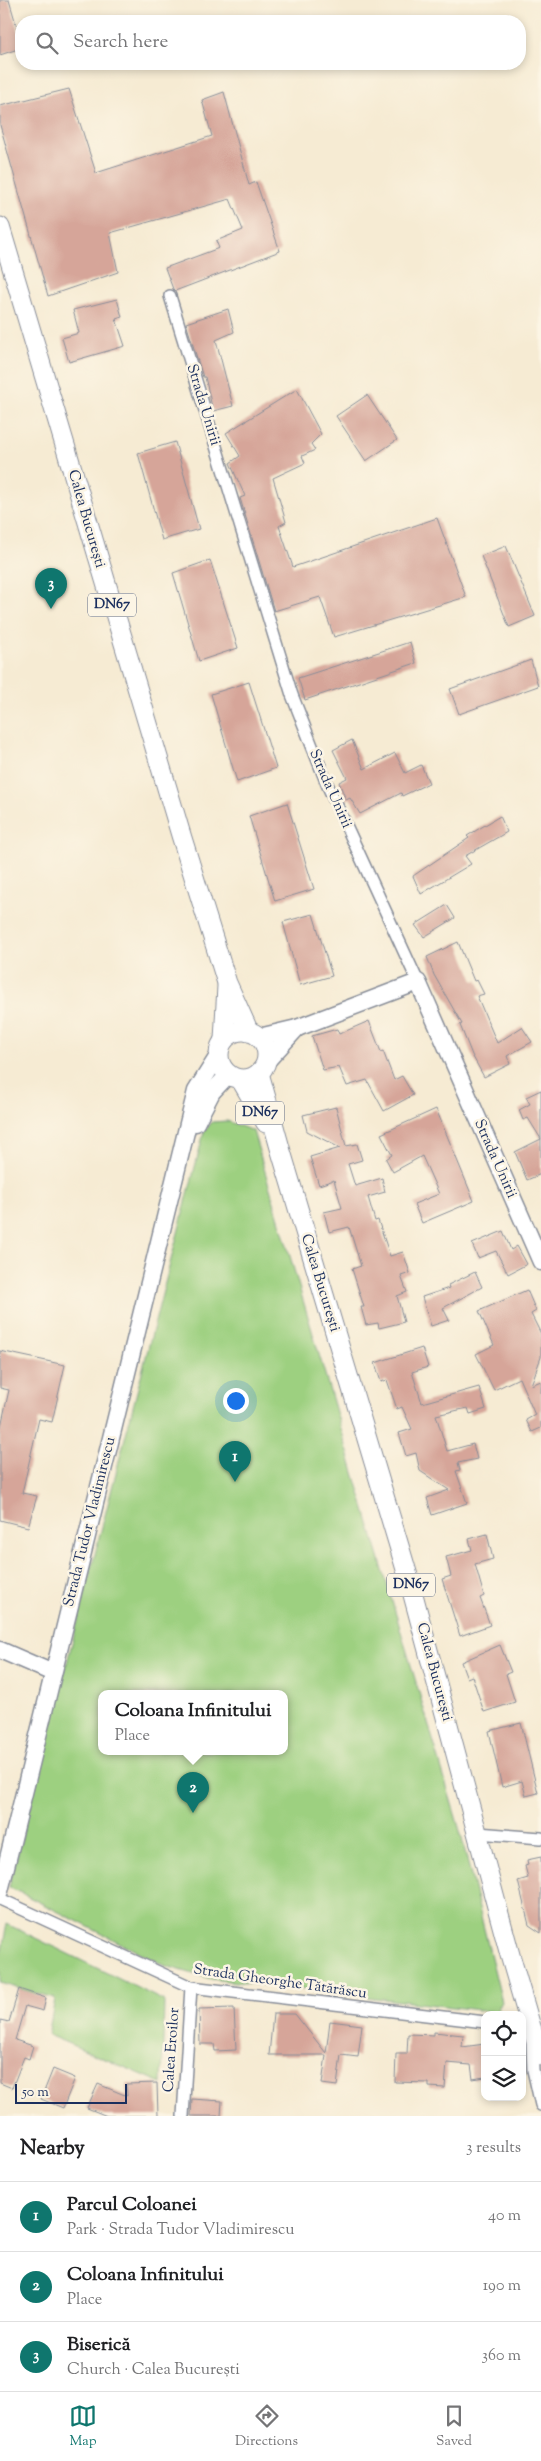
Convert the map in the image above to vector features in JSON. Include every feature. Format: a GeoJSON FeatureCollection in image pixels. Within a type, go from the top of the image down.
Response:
{"type":"FeatureCollection","features":[{"type":"Feature","properties":{"kind":"main road","name":"Calea București"},"geometry":{"type":"LineString","coordinates":[[0,227],[126,656],[227,983],[254,1034],[266,1048],[263,1067],[279,1146],[408,1576],[478,1833],[522,2011]]}},
{"type":"Feature","properties":{"kind":"main road"},"geometry":{"type":"LineString","coordinates":[[221,1048],[240,1031],[254,1034],[297,1028],[418,982]]}},
{"type":"Feature","properties":{"kind":"main road","name":"Strada Unirii"},"geometry":{"type":"LineString","coordinates":[[418,982],[541,1262]]}},
{"type":"Feature","properties":{"kind":"main road","name":"Calea București"},"geometry":{"type":"LineString","coordinates":[[227,983],[221,1048],[223,1069],[234,1077],[279,1146]]}},
{"type":"Feature","properties":{"kind":"main road"},"geometry":{"type":"LineString","coordinates":[[263,1067],[297,1028]]}},
{"type":"Feature","properties":{"kind":"main road","name":"Strada Tudor Vladimirescu"},"geometry":{"type":"LineString","coordinates":[[1,1880],[196,1091],[221,1048]]}},
{"type":"Feature","properties":{"kind":"main road","name":"DN67"},"geometry":{"type":"LineString","coordinates":[[234,1077],[254,1077],[263,1067]]}},
{"type":"Feature","properties":{"kind":"main road","name":"Strada Tudor Vladimirescu"},"geometry":{"type":"LineString","coordinates":[[181,1154],[207,1100],[234,1077]]}},
{"type":"Feature","properties":{"kind":"main road"},"geometry":{"type":"LineString","coordinates":[[0,1650],[53,1673]]}},
{"type":"Feature","properties":{"kind":"main road","name":"Calea București"},"geometry":{"type":"LineString","coordinates":[[526,2027],[541,2055]]}},
{"type":"Feature","properties":{"kind":"street","name":"Strada Unirii"},"geometry":{"type":"LineString","coordinates":[[170,296],[288,684],[327,784],[418,982]]}},
{"type":"Feature","properties":{"kind":"street"},"geometry":{"type":"LineString","coordinates":[[478,1833],[541,1838]]}},
{"type":"Feature","properties":{"kind":"street","name":"Strada Gheorghe Tătărăscu"},"geometry":{"type":"LineString","coordinates":[[0,1899],[191,1987],[481,2022]]}},
{"type":"Feature","properties":{"kind":"street","name":"Calea Eroilor"},"geometry":{"type":"LineString","coordinates":[[183,2116],[191,1987]]}},
{"type":"Feature","properties":{"kind":"street"},"geometry":{"type":"LineString","coordinates":[[526,2027],[541,2105]]}},
{"type":"Feature","properties":{"kind":"green space"},"geometry":{"type":"Polygon","coordinates":[[[227,1121],[253,1131],[460,1831],[502,2002],[497,2011],[487,2011],[211,1979],[166,1966],[9,1887],[204,1132],[212,1122],[227,1121]]]}},
{"type":"Feature","properties":{"kind":"green space"},"geometry":{"type":"Polygon","coordinates":[[[7,1924],[164,2001],[162,2083],[48,2035],[55,1999],[0,1983],[0,1959],[7,1924]]]}},
{"type":"Feature","properties":{"kind":"building"},"geometry":{"type":"Polygon","coordinates":[[[0,0],[9,0],[15,20],[15,50],[0,55],[0,0]]]}},
{"type":"Feature","properties":{"kind":"building"},"geometry":{"type":"Polygon","coordinates":[[[69,89],[96,173],[212,136],[202,100],[224,92],[249,185],[256,182],[280,251],[175,291],[173,289],[165,268],[219,248],[216,241],[243,230],[230,199],[110,233],[118,272],[48,296],[0,125],[0,106],[69,89]]]}},
{"type":"Feature","properties":{"kind":"building"},"geometry":{"type":"Polygon","coordinates":[[[117,299],[122,317],[116,319],[125,346],[69,362],[62,338],[79,333],[73,310],[117,299]]]}},
{"type":"Feature","properties":{"kind":"building"},"geometry":{"type":"Polygon","coordinates":[[[228,309],[234,332],[216,340],[233,406],[213,411],[205,377],[203,377],[186,323],[228,309]]]}},
{"type":"Feature","properties":{"kind":"building"},"geometry":{"type":"Polygon","coordinates":[[[297,389],[321,434],[311,444],[315,450],[302,456],[305,463],[273,478],[286,522],[279,526],[293,567],[437,518],[466,597],[334,637],[320,597],[274,611],[240,498],[245,496],[230,463],[240,456],[226,433],[297,389]]]}},
{"type":"Feature","properties":{"kind":"building"},"geometry":{"type":"Polygon","coordinates":[[[367,395],[397,440],[366,461],[336,416],[367,395]]]}},
{"type":"Feature","properties":{"kind":"building"},"geometry":{"type":"Polygon","coordinates":[[[175,442],[199,529],[162,540],[138,453],[175,442]]]}},
{"type":"Feature","properties":{"kind":"building"},"geometry":{"type":"Polygon","coordinates":[[[506,546],[535,616],[509,627],[481,556],[506,546]]]}},
{"type":"Feature","properties":{"kind":"building"},"geometry":{"type":"Polygon","coordinates":[[[210,560],[238,648],[199,661],[173,573],[210,560]]]}},
{"type":"Feature","properties":{"kind":"building"},"geometry":{"type":"Polygon","coordinates":[[[410,642],[416,663],[305,700],[298,678],[410,642]]]}},
{"type":"Feature","properties":{"kind":"building"},"geometry":{"type":"Polygon","coordinates":[[[531,660],[538,686],[459,714],[450,689],[531,660]]]}},
{"type":"Feature","properties":{"kind":"building"},"geometry":{"type":"Polygon","coordinates":[[[249,682],[276,768],[237,782],[211,694],[249,682]]]}},
{"type":"Feature","properties":{"kind":"building"},"geometry":{"type":"Polygon","coordinates":[[[352,740],[364,769],[395,753],[405,773],[421,765],[429,783],[402,796],[401,793],[360,814],[350,798],[346,800],[339,782],[347,778],[333,750],[352,740]]]}},
{"type":"Feature","properties":{"kind":"building"},"geometry":{"type":"Polygon","coordinates":[[[287,803],[314,889],[275,901],[249,816],[287,803]]]}},
{"type":"Feature","properties":{"kind":"building"},"geometry":{"type":"Polygon","coordinates":[[[500,816],[507,832],[465,856],[471,864],[421,894],[413,876],[469,838],[467,836],[500,816]]]}},
{"type":"Feature","properties":{"kind":"building"},"geometry":{"type":"Polygon","coordinates":[[[447,905],[455,918],[424,937],[415,925],[447,905]]]}},
{"type":"Feature","properties":{"kind":"building"},"geometry":{"type":"Polygon","coordinates":[[[313,914],[332,976],[300,985],[283,922],[313,914]]]}},
{"type":"Feature","properties":{"kind":"building"},"geometry":{"type":"Polygon","coordinates":[[[458,942],[474,981],[477,980],[484,994],[477,996],[497,1043],[522,1027],[532,1042],[507,1056],[510,1064],[484,1077],[472,1055],[460,1025],[462,1024],[434,975],[427,957],[458,942]]]}},
{"type":"Feature","properties":{"kind":"building"},"geometry":{"type":"Polygon","coordinates":[[[369,1021],[394,1080],[402,1076],[413,1095],[384,1111],[367,1080],[347,1086],[339,1067],[323,1070],[312,1036],[337,1029],[339,1034],[369,1021]]]}},
{"type":"Feature","properties":{"kind":"building"},"geometry":{"type":"Polygon","coordinates":[[[541,1090],[541,1139],[528,1118],[523,1120],[519,1110],[530,1104],[526,1097],[541,1090]]]}},
{"type":"Feature","properties":{"kind":"building"},"geometry":{"type":"Polygon","coordinates":[[[336,1107],[346,1146],[357,1144],[362,1160],[348,1164],[355,1186],[382,1178],[385,1192],[368,1197],[375,1221],[378,1220],[390,1256],[403,1252],[410,1273],[401,1276],[407,1292],[397,1296],[404,1322],[379,1328],[378,1323],[366,1325],[361,1307],[364,1307],[352,1269],[361,1266],[349,1227],[329,1232],[324,1212],[342,1208],[334,1180],[319,1185],[310,1157],[340,1148],[307,1131],[303,1115],[336,1107]]]}},
{"type":"Feature","properties":{"kind":"building"},"geometry":{"type":"Polygon","coordinates":[[[436,1109],[474,1201],[422,1223],[414,1204],[439,1194],[422,1156],[393,1172],[386,1159],[392,1155],[381,1134],[436,1109]]]}},
{"type":"Feature","properties":{"kind":"building"},"geometry":{"type":"Polygon","coordinates":[[[541,1139],[541,1174],[527,1180],[515,1152],[541,1139]]]}},
{"type":"Feature","properties":{"kind":"building"},"geometry":{"type":"Polygon","coordinates":[[[503,1231],[511,1250],[517,1246],[527,1264],[508,1274],[496,1251],[478,1258],[472,1244],[503,1231]]]}},
{"type":"Feature","properties":{"kind":"building"},"geometry":{"type":"Polygon","coordinates":[[[475,1272],[482,1287],[443,1308],[449,1320],[431,1326],[422,1297],[449,1288],[448,1285],[475,1272]]]}},
{"type":"Feature","properties":{"kind":"building"},"geometry":{"type":"Polygon","coordinates":[[[527,1290],[536,1311],[531,1314],[541,1334],[541,1357],[531,1385],[541,1381],[541,1428],[532,1432],[526,1420],[535,1415],[519,1378],[494,1390],[476,1354],[494,1345],[479,1311],[527,1290]]]}},
{"type":"Feature","properties":{"kind":"building"},"geometry":{"type":"Polygon","coordinates":[[[422,1348],[428,1367],[412,1372],[422,1403],[479,1387],[486,1409],[470,1414],[468,1408],[436,1415],[447,1451],[473,1444],[477,1459],[458,1463],[460,1470],[456,1471],[467,1503],[432,1515],[427,1498],[449,1490],[420,1471],[416,1453],[406,1456],[399,1433],[412,1429],[402,1407],[397,1409],[387,1380],[381,1382],[375,1363],[422,1348]]]}},
{"type":"Feature","properties":{"kind":"building"},"geometry":{"type":"Polygon","coordinates":[[[0,1351],[65,1365],[52,1422],[39,1419],[22,1493],[37,1496],[28,1527],[0,1520],[0,1431],[9,1390],[0,1388],[0,1351]]]}},
{"type":"Feature","properties":{"kind":"building"},"geometry":{"type":"Polygon","coordinates":[[[487,1534],[493,1559],[475,1564],[484,1596],[480,1598],[490,1625],[460,1636],[442,1579],[451,1576],[446,1557],[472,1550],[469,1539],[487,1534]]]}},
{"type":"Feature","properties":{"kind":"building"},"geometry":{"type":"Polygon","coordinates":[[[500,1645],[511,1672],[506,1674],[515,1702],[484,1712],[472,1676],[467,1678],[461,1662],[500,1645]]]}},
{"type":"Feature","properties":{"kind":"building"},"geometry":{"type":"Polygon","coordinates":[[[521,1723],[538,1793],[526,1796],[522,1781],[502,1787],[489,1731],[521,1723]]]}},
{"type":"Feature","properties":{"kind":"building"},"geometry":{"type":"Polygon","coordinates":[[[541,1857],[541,1933],[529,1925],[518,1881],[528,1878],[525,1866],[528,1865],[527,1860],[541,1857]]]}},
{"type":"Feature","properties":{"kind":"building"},"geometry":{"type":"Polygon","coordinates":[[[19,1989],[46,1998],[43,2011],[25,2006],[15,2040],[33,2046],[29,2059],[24,2057],[12,2088],[0,2083],[0,2020],[9,2022],[19,1989]]]}},
{"type":"Feature","properties":{"kind":"building"},"geometry":{"type":"Polygon","coordinates":[[[234,2008],[236,2050],[215,2051],[214,2044],[200,2044],[199,2009],[234,2008]]]}},
{"type":"Feature","properties":{"kind":"building"},"geometry":{"type":"Polygon","coordinates":[[[273,2014],[295,2014],[326,2053],[330,2021],[362,2025],[358,2057],[341,2055],[337,2086],[322,2084],[326,2055],[269,2055],[273,2014]]]}},
{"type":"Feature","properties":{"kind":"building"},"geometry":{"type":"Polygon","coordinates":[[[434,2032],[463,2035],[462,2047],[481,2045],[481,2078],[473,2079],[471,2065],[447,2063],[445,2088],[429,2087],[429,2083],[395,2082],[396,2054],[407,2054],[408,2034],[434,2035],[434,2032]]]}},
{"type":"Feature","properties":{"kind":"building"},"geometry":{"type":"Polygon","coordinates":[[[53,2069],[75,2078],[63,2108],[41,2099],[53,2069]]]}},
{"type":"Feature","properties":{"kind":"building"},"geometry":{"type":"Polygon","coordinates":[[[157,2083],[158,2116],[107,2116],[87,2108],[98,2084],[127,2096],[126,2084],[157,2083]]]}},
{"type":"Feature","properties":{"kind":"building"},"geometry":{"type":"Polygon","coordinates":[[[192,2099],[222,2101],[221,2116],[191,2116],[192,2099]]]}},
{"type":"Feature","properties":{"kind":"place","name":"Biserică"},"geometry":{"type":"Point","coordinates":[51,609]}},
{"type":"Feature","properties":{"kind":"place","name":"Parcul Coloanei"},"geometry":{"type":"Point","coordinates":[235,1482]}},
{"type":"Feature","properties":{"kind":"place","name":"Coloana Infinitului"},"geometry":{"type":"Point","coordinates":[193,1813]}}]}
